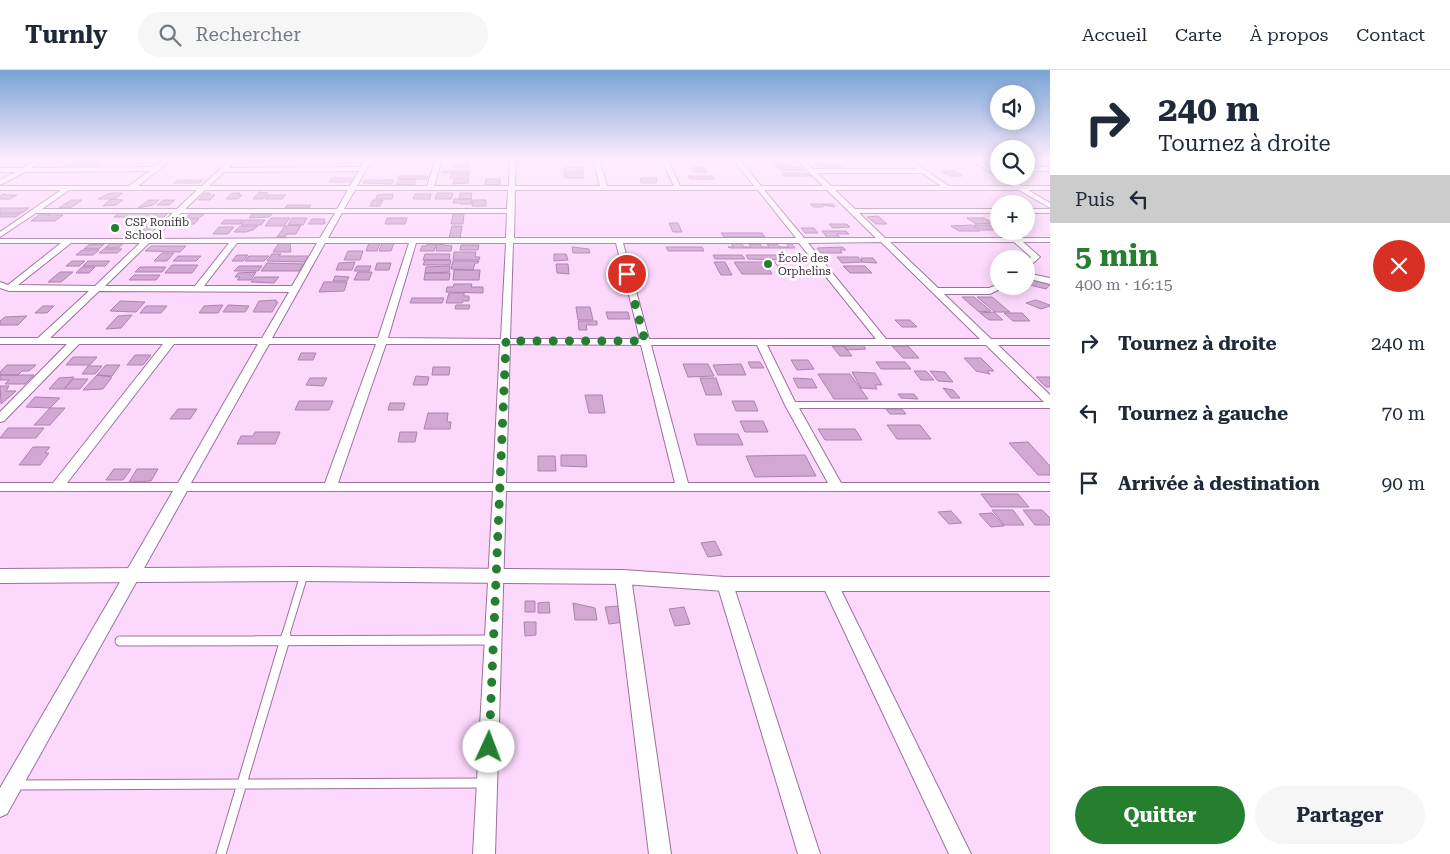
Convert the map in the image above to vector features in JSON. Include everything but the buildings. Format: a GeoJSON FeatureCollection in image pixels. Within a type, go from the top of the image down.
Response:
{"type":"FeatureCollection","features":[{"type":"Feature","properties":{"kind":"street"},"geometry":{"type":"LineString","coordinates":[[0,234],[57,196]]}},
{"type":"Feature","properties":{"kind":"street"},"geometry":{"type":"LineString","coordinates":[[41,340],[194,196]]}},
{"type":"Feature","properties":{"kind":"street"},"geometry":{"type":"LineString","coordinates":[[0,807],[348,196]]}},
{"type":"Feature","properties":{"kind":"street"},"geometry":{"type":"LineString","coordinates":[[484,854],[512,196]]}},
{"type":"Feature","properties":{"kind":"street"},"geometry":{"type":"LineString","coordinates":[[766,196],[882,341]]}},
{"type":"Feature","properties":{"kind":"street"},"geometry":{"type":"LineString","coordinates":[[838,196],[1050,403]]}},
{"type":"Feature","properties":{"kind":"street"},"geometry":{"type":"LineString","coordinates":[[1033,196],[1050,206]]}},
{"type":"Feature","properties":{"kind":"street"},"geometry":{"type":"LineString","coordinates":[[34,211],[511,211]]}},
{"type":"Feature","properties":{"kind":"street"},"geometry":{"type":"LineString","coordinates":[[854,211],[990,211]]}},
{"type":"Feature","properties":{"kind":"street"},"geometry":{"type":"LineString","coordinates":[[1035,211],[1050,211]]}},
{"type":"Feature","properties":{"kind":"street"},"geometry":{"type":"LineString","coordinates":[[0,241],[990,240]]}},
{"type":"Feature","properties":{"kind":"street"},"geometry":{"type":"LineString","coordinates":[[1016,240],[1028,250]]}},
{"type":"Feature","properties":{"kind":"street"},"geometry":{"type":"LineString","coordinates":[[1035,240],[1050,240]]}},
{"type":"Feature","properties":{"kind":"street"},"geometry":{"type":"LineString","coordinates":[[9,288],[69,241]]}},
{"type":"Feature","properties":{"kind":"street"},"geometry":{"type":"LineString","coordinates":[[197,289],[235,241]]}},
{"type":"Feature","properties":{"kind":"street"},"geometry":{"type":"LineString","coordinates":[[330,487],[382,341],[413,241]]}},
{"type":"Feature","properties":{"kind":"street"},"geometry":{"type":"LineString","coordinates":[[619,241],[682,487]]}},
{"type":"Feature","properties":{"kind":"street"},"geometry":{"type":"LineString","coordinates":[[1035,277],[1050,281]]}},
{"type":"Feature","properties":{"kind":"street"},"geometry":{"type":"LineString","coordinates":[[0,285],[9,288],[294,289]]}},
{"type":"Feature","properties":{"kind":"street"},"geometry":{"type":"LineString","coordinates":[[936,291],[990,291]]}},
{"type":"Feature","properties":{"kind":"street"},"geometry":{"type":"LineString","coordinates":[[0,340],[1050,342]]}},
{"type":"Feature","properties":{"kind":"street"},"geometry":{"type":"LineString","coordinates":[[0,419],[76,341]]}},
{"type":"Feature","properties":{"kind":"street"},"geometry":{"type":"LineString","coordinates":[[57,487],[171,341]]}},
{"type":"Feature","properties":{"kind":"street"},"geometry":{"type":"LineString","coordinates":[[760,341],[791,405],[837,487]]}},
{"type":"Feature","properties":{"kind":"street"},"geometry":{"type":"LineString","coordinates":[[791,405],[1050,403]]}},
{"type":"Feature","properties":{"kind":"street"},"geometry":{"type":"LineString","coordinates":[[0,487],[1050,487]]}},
{"type":"Feature","properties":{"kind":"street"},"geometry":{"type":"LineString","coordinates":[[0,576],[304,574],[623,577],[725,584],[1050,584]]}},
{"type":"Feature","properties":{"kind":"street"},"geometry":{"type":"LineString","coordinates":[[623,577],[660,854]]}},
{"type":"Feature","properties":{"kind":"street"},"geometry":{"type":"LineString","coordinates":[[725,584],[809,854]]}},
{"type":"Feature","properties":{"kind":"street"},"geometry":{"type":"LineString","coordinates":[[830,584],[960,854]]}},
{"type":"Feature","properties":{"kind":"lane"},"geometry":{"type":"LineString","coordinates":[[221,854],[304,574]]}},
{"type":"Feature","properties":{"kind":"lane"},"geometry":{"type":"LineString","coordinates":[[120,641],[493,640]]}},
{"type":"Feature","properties":{"kind":"lane"},"geometry":{"type":"LineString","coordinates":[[12,785],[487,783]]}},
{"type":"Feature","properties":{"kind":"place","name":"CSP Ronifib School"},"geometry":{"type":"Point","coordinates":[115,228]}},
{"type":"Feature","properties":{"kind":"place","name":"École des Orphelins"},"geometry":{"type":"Point","coordinates":[768,264]}},
{"type":"Feature","properties":{"kind":"route"},"geometry":{"type":"LineString","coordinates":[[489,747],[506,341],[645,341],[627,274]]}}]}
